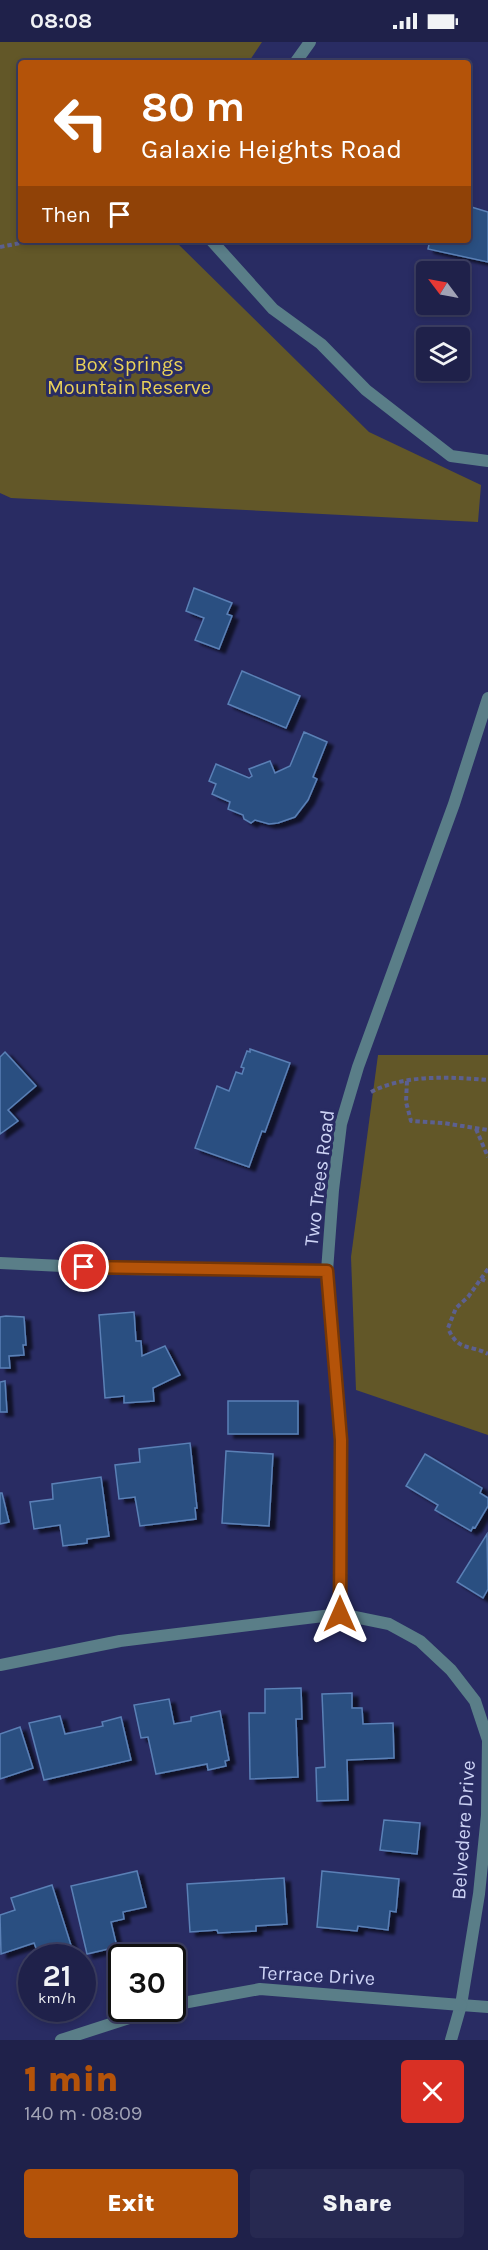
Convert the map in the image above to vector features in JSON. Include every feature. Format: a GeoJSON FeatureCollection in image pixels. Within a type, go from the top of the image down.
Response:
{"type":"FeatureCollection","features":[{"type":"Feature","properties":{"kind":"street"},"geometry":{"type":"LineString","coordinates":[[297,60],[310,42]]}},
{"type":"Feature","properties":{"kind":"street"},"geometry":{"type":"LineString","coordinates":[[214,243],[273,309],[321,344],[366,390],[452,456],[488,461]]}},
{"type":"Feature","properties":{"kind":"street","name":"Two Trees Road"},"geometry":{"type":"LineString","coordinates":[[340,1614],[341,1440],[327,1271],[341,1125],[358,1067],[454,804],[488,698]]}},
{"type":"Feature","properties":{"kind":"street"},"geometry":{"type":"LineString","coordinates":[[0,1263],[125,1269],[327,1271]]}},
{"type":"Feature","properties":{"kind":"street","name":"Belvedere Drive"},"geometry":{"type":"LineString","coordinates":[[0,1665],[120,1641],[340,1614],[389,1624],[420,1641],[452,1670],[475,1701],[488,1740],[487,1815],[479,1894],[461,2005],[451,2040]]}},
{"type":"Feature","properties":{"kind":"street","name":"Terrace Drive"},"geometry":{"type":"LineString","coordinates":[[186,2002],[260,1989],[488,2007]]}},
{"type":"Feature","properties":{"kind":"street"},"geometry":{"type":"LineString","coordinates":[[61,2040],[117,2022]]}},
{"type":"Feature","properties":{"kind":"path"},"geometry":{"type":"LineString","coordinates":[[0,247],[21,243]]}},
{"type":"Feature","properties":{"kind":"path"},"geometry":{"type":"LineString","coordinates":[[347,1104],[384,1085],[407,1081],[456,1078],[488,1080]]}},
{"type":"Feature","properties":{"kind":"path"},"geometry":{"type":"LineString","coordinates":[[407,1081],[406,1102],[411,1121],[488,1130]]}},
{"type":"Feature","properties":{"kind":"path"},"geometry":{"type":"LineString","coordinates":[[476,1128],[488,1157]]}},
{"type":"Feature","properties":{"kind":"path"},"geometry":{"type":"LineString","coordinates":[[488,1269],[468,1297],[456,1308],[448,1328],[453,1339],[464,1347],[488,1354]]}},
{"type":"Feature","properties":{"kind":"path"},"geometry":{"type":"LineString","coordinates":[[481,1279],[488,1282]]}},
{"type":"Feature","properties":{"kind":"green space","name":"Box Springs Mountain Reserve"},"geometry":{"type":"Polygon","coordinates":[[[0,42],[262,42],[250,60],[18,60],[18,243],[177,243],[369,432],[481,485],[478,522],[11,498],[0,493],[0,42]]]}},
{"type":"Feature","properties":{"kind":"green space"},"geometry":{"type":"Polygon","coordinates":[[[378,1055],[488,1055],[488,1435],[356,1390],[351,1257],[378,1055]]]}},
{"type":"Feature","properties":{"kind":"building"},"geometry":{"type":"Polygon","coordinates":[[[471,207],[488,212],[488,262],[428,249],[429,243],[471,243],[471,207]]]}},
{"type":"Feature","properties":{"kind":"building"},"geometry":{"type":"Polygon","coordinates":[[[194,588],[232,603],[227,614],[232,616],[219,649],[195,640],[204,618],[186,611],[194,588]]]}},
{"type":"Feature","properties":{"kind":"building"},"geometry":{"type":"Polygon","coordinates":[[[242,671],[300,696],[286,728],[228,704],[242,671]]]}},
{"type":"Feature","properties":{"kind":"building"},"geometry":{"type":"Polygon","coordinates":[[[304,732],[327,742],[313,777],[317,779],[308,800],[295,817],[278,823],[269,824],[255,820],[251,823],[244,819],[243,815],[228,809],[230,802],[212,794],[216,784],[209,781],[216,764],[249,778],[252,776],[249,769],[270,761],[275,773],[290,766],[304,732]]]}},
{"type":"Feature","properties":{"kind":"building"},"geometry":{"type":"Polygon","coordinates":[[[250,1049],[290,1063],[265,1132],[262,1131],[249,1167],[195,1148],[217,1086],[229,1091],[236,1072],[242,1074],[244,1068],[241,1067],[250,1049]]]}},
{"type":"Feature","properties":{"kind":"building"},"geometry":{"type":"Polygon","coordinates":[[[5,1052],[36,1086],[8,1110],[18,1121],[0,1134],[0,1057],[5,1052]]]}},
{"type":"Feature","properties":{"kind":"building"},"geometry":{"type":"Polygon","coordinates":[[[134,1312],[136,1341],[141,1341],[142,1356],[165,1346],[180,1375],[153,1388],[154,1401],[124,1403],[124,1396],[105,1398],[99,1315],[134,1312]]]}},
{"type":"Feature","properties":{"kind":"building"},"geometry":{"type":"Polygon","coordinates":[[[0,1317],[24,1317],[26,1345],[23,1345],[24,1355],[9,1356],[10,1368],[0,1368],[0,1317]]]}},
{"type":"Feature","properties":{"kind":"building"},"geometry":{"type":"Polygon","coordinates":[[[5,1381],[7,1412],[0,1412],[0,1382],[5,1381]]]}},
{"type":"Feature","properties":{"kind":"building"},"geometry":{"type":"Polygon","coordinates":[[[228,1401],[298,1401],[298,1434],[228,1434],[228,1401]]]}},
{"type":"Feature","properties":{"kind":"building"},"geometry":{"type":"Polygon","coordinates":[[[190,1443],[197,1508],[195,1508],[196,1519],[140,1526],[135,1497],[119,1499],[115,1465],[140,1462],[139,1449],[190,1443]]]}},
{"type":"Feature","properties":{"kind":"building"},"geometry":{"type":"Polygon","coordinates":[[[226,1451],[273,1454],[269,1526],[222,1523],[226,1451]]]}},
{"type":"Feature","properties":{"kind":"building"},"geometry":{"type":"Polygon","coordinates":[[[425,1454],[482,1488],[480,1493],[488,1498],[488,1506],[471,1531],[435,1510],[438,1505],[406,1486],[425,1454]]]}},
{"type":"Feature","properties":{"kind":"building"},"geometry":{"type":"Polygon","coordinates":[[[101,1477],[109,1536],[87,1539],[87,1543],[63,1546],[60,1525],[34,1529],[30,1502],[53,1499],[52,1484],[101,1477]]]}},
{"type":"Feature","properties":{"kind":"building"},"geometry":{"type":"Polygon","coordinates":[[[0,1493],[2,1493],[9,1522],[0,1524],[0,1493]]]}},
{"type":"Feature","properties":{"kind":"building"},"geometry":{"type":"Polygon","coordinates":[[[487,1534],[488,1589],[483,1598],[457,1582],[487,1534]]]}},
{"type":"Feature","properties":{"kind":"building"},"geometry":{"type":"Polygon","coordinates":[[[301,1688],[302,1719],[296,1719],[298,1777],[250,1779],[249,1713],[265,1713],[265,1689],[301,1688]]]}},
{"type":"Feature","properties":{"kind":"building"},"geometry":{"type":"Polygon","coordinates":[[[352,1693],[352,1708],[362,1708],[363,1724],[393,1723],[394,1758],[347,1760],[348,1800],[317,1801],[316,1768],[325,1767],[322,1694],[352,1693]]]}},
{"type":"Feature","properties":{"kind":"building"},"geometry":{"type":"Polygon","coordinates":[[[169,1699],[174,1724],[191,1721],[191,1717],[220,1711],[229,1760],[225,1761],[226,1766],[208,1770],[207,1764],[156,1774],[148,1737],[141,1738],[134,1705],[169,1699]]]}},
{"type":"Feature","properties":{"kind":"building"},"geometry":{"type":"Polygon","coordinates":[[[60,1716],[65,1734],[103,1726],[102,1722],[121,1717],[131,1760],[44,1780],[29,1723],[60,1716]]]}},
{"type":"Feature","properties":{"kind":"building"},"geometry":{"type":"Polygon","coordinates":[[[20,1727],[33,1768],[0,1779],[0,1734],[20,1727]]]}},
{"type":"Feature","properties":{"kind":"building"},"geometry":{"type":"Polygon","coordinates":[[[384,1820],[420,1823],[417,1854],[380,1850],[384,1820]]]}},
{"type":"Feature","properties":{"kind":"building"},"geometry":{"type":"Polygon","coordinates":[[[137,1871],[146,1907],[123,1912],[124,1919],[111,1922],[116,1944],[108,1944],[108,1949],[96,1952],[96,1944],[85,1944],[71,1886],[137,1871]]]}},
{"type":"Feature","properties":{"kind":"building"},"geometry":{"type":"Polygon","coordinates":[[[322,1871],[399,1879],[396,1912],[390,1911],[388,1930],[358,1926],[357,1931],[317,1927],[322,1871]]]}},
{"type":"Feature","properties":{"kind":"building"},"geometry":{"type":"Polygon","coordinates":[[[284,1878],[287,1924],[256,1926],[256,1931],[190,1932],[187,1884],[284,1878]]]}},
{"type":"Feature","properties":{"kind":"building"},"geometry":{"type":"Polygon","coordinates":[[[52,1885],[71,1944],[18,1944],[18,1948],[1,1954],[0,1915],[15,1910],[11,1898],[52,1885]]]}},
{"type":"Feature","properties":{"kind":"route"},"geometry":{"type":"LineString","coordinates":[[84,1267],[327,1271],[341,1440],[340,1614]]}}]}
